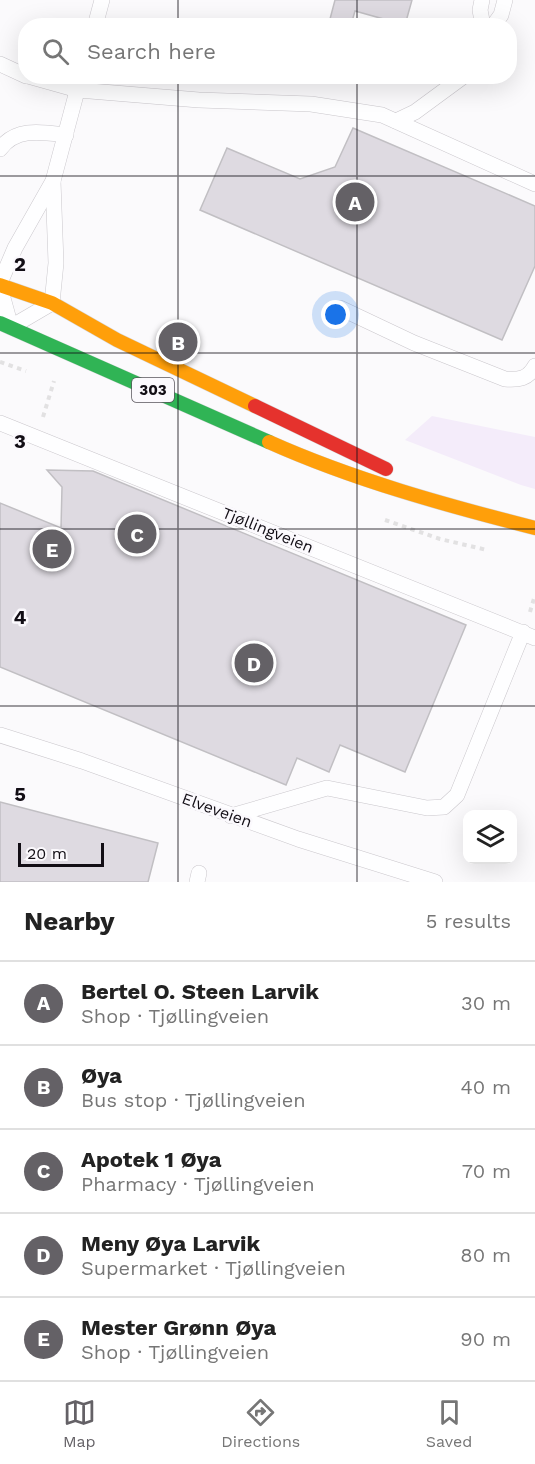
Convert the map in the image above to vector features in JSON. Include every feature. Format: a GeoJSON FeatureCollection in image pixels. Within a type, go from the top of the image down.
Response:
{"type":"FeatureCollection","features":[{"type":"Feature","properties":{"kind":"main road","name":"303"},"geometry":{"type":"LineString","coordinates":[[0,285],[52,303],[117,340],[476,513]]}},
{"type":"Feature","properties":{"kind":"main road","name":"303"},"geometry":{"type":"LineString","coordinates":[[5,325],[323,466],[476,513],[535,528]]}},
{"type":"Feature","properties":{"kind":"lane"},"geometry":{"type":"LineString","coordinates":[[97,18],[102,0]]}},
{"type":"Feature","properties":{"kind":"lane"},"geometry":{"type":"LineString","coordinates":[[482,0],[482,18]]}},
{"type":"Feature","properties":{"kind":"lane"},"geometry":{"type":"LineString","coordinates":[[499,18],[505,0]]}},
{"type":"Feature","properties":{"kind":"lane"},"geometry":{"type":"LineString","coordinates":[[0,64],[18,72]]}},
{"type":"Feature","properties":{"kind":"lane"},"geometry":{"type":"LineString","coordinates":[[53,181],[56,263],[52,303],[5,325],[0,285],[15,248],[53,181],[80,84]]}},
{"type":"Feature","properties":{"kind":"lane"},"geometry":{"type":"LineString","coordinates":[[87,84],[199,100],[332,106],[382,115],[535,184]]}},
{"type":"Feature","properties":{"kind":"lane"},"geometry":{"type":"LineString","coordinates":[[396,121],[434,100],[454,84]]}},
{"type":"Feature","properties":{"kind":"lane"},"geometry":{"type":"LineString","coordinates":[[0,149],[13,137],[26,132],[66,135]]}},
{"type":"Feature","properties":{"kind":"lane"},"geometry":{"type":"LineString","coordinates":[[340,308],[414,343],[505,379],[525,378],[535,366]]}},
{"type":"Feature","properties":{"kind":"lane","name":"Tjøllingveien"},"geometry":{"type":"LineString","coordinates":[[0,423],[529,635]]}},
{"type":"Feature","properties":{"kind":"lane"},"geometry":{"type":"LineString","coordinates":[[231,816],[327,788],[427,808],[444,807],[457,795],[529,635]]}},
{"type":"Feature","properties":{"kind":"lane","name":"Elveveien"},"geometry":{"type":"LineString","coordinates":[[0,735],[82,761],[231,816],[435,882]]}},
{"type":"Feature","properties":{"kind":"path"},"geometry":{"type":"LineString","coordinates":[[36,437],[54,381]]}},
{"type":"Feature","properties":{"kind":"shaded area"},"geometry":{"type":"Polygon","coordinates":[[[432,416],[535,437],[535,489],[405,440],[432,416]]]}},
{"type":"Feature","properties":{"kind":"building"},"geometry":{"type":"Polygon","coordinates":[[[335,0],[412,0],[407,18],[380,18],[355,11],[353,18],[330,18],[335,0]]]}},
{"type":"Feature","properties":{"kind":"building"},"geometry":{"type":"Polygon","coordinates":[[[353,128],[535,206],[535,266],[502,340],[200,210],[227,148],[300,179],[335,167],[353,128]]]}},
{"type":"Feature","properties":{"kind":"building"},"geometry":{"type":"Polygon","coordinates":[[[47,470],[93,471],[466,625],[405,772],[340,745],[329,772],[297,758],[286,785],[0,667],[0,503],[61,528],[62,487],[47,470]]]}},
{"type":"Feature","properties":{"kind":"building"},"geometry":{"type":"Polygon","coordinates":[[[0,802],[158,843],[148,882],[0,882],[0,802]]]}},
{"type":"Feature","properties":{"kind":"traffic: fast"},"geometry":{"type":"LineString","coordinates":[[0,323],[269,442]]}},
{"type":"Feature","properties":{"kind":"traffic: slow"},"geometry":{"type":"LineString","coordinates":[[0,285],[52,303],[117,340],[255,406]]}},
{"type":"Feature","properties":{"kind":"traffic: slow"},"geometry":{"type":"LineString","coordinates":[[269,442],[301,456],[400,491],[535,528]]}},
{"type":"Feature","properties":{"kind":"traffic: jam"},"geometry":{"type":"LineString","coordinates":[[255,406],[386,469]]}},
{"type":"Feature","properties":{"kind":"place","name":"Bertel O. Steen Larvik"},"geometry":{"type":"Point","coordinates":[355,202]}},
{"type":"Feature","properties":{"kind":"place","name":"Øya"},"geometry":{"type":"Point","coordinates":[178,342]}},
{"type":"Feature","properties":{"kind":"place","name":"Apotek 1 Øya"},"geometry":{"type":"Point","coordinates":[137,534]}},
{"type":"Feature","properties":{"kind":"place","name":"Mester Grønn Øya"},"geometry":{"type":"Point","coordinates":[52,549]}},
{"type":"Feature","properties":{"kind":"place","name":"Meny Øya Larvik"},"geometry":{"type":"Point","coordinates":[254,663]}}]}
